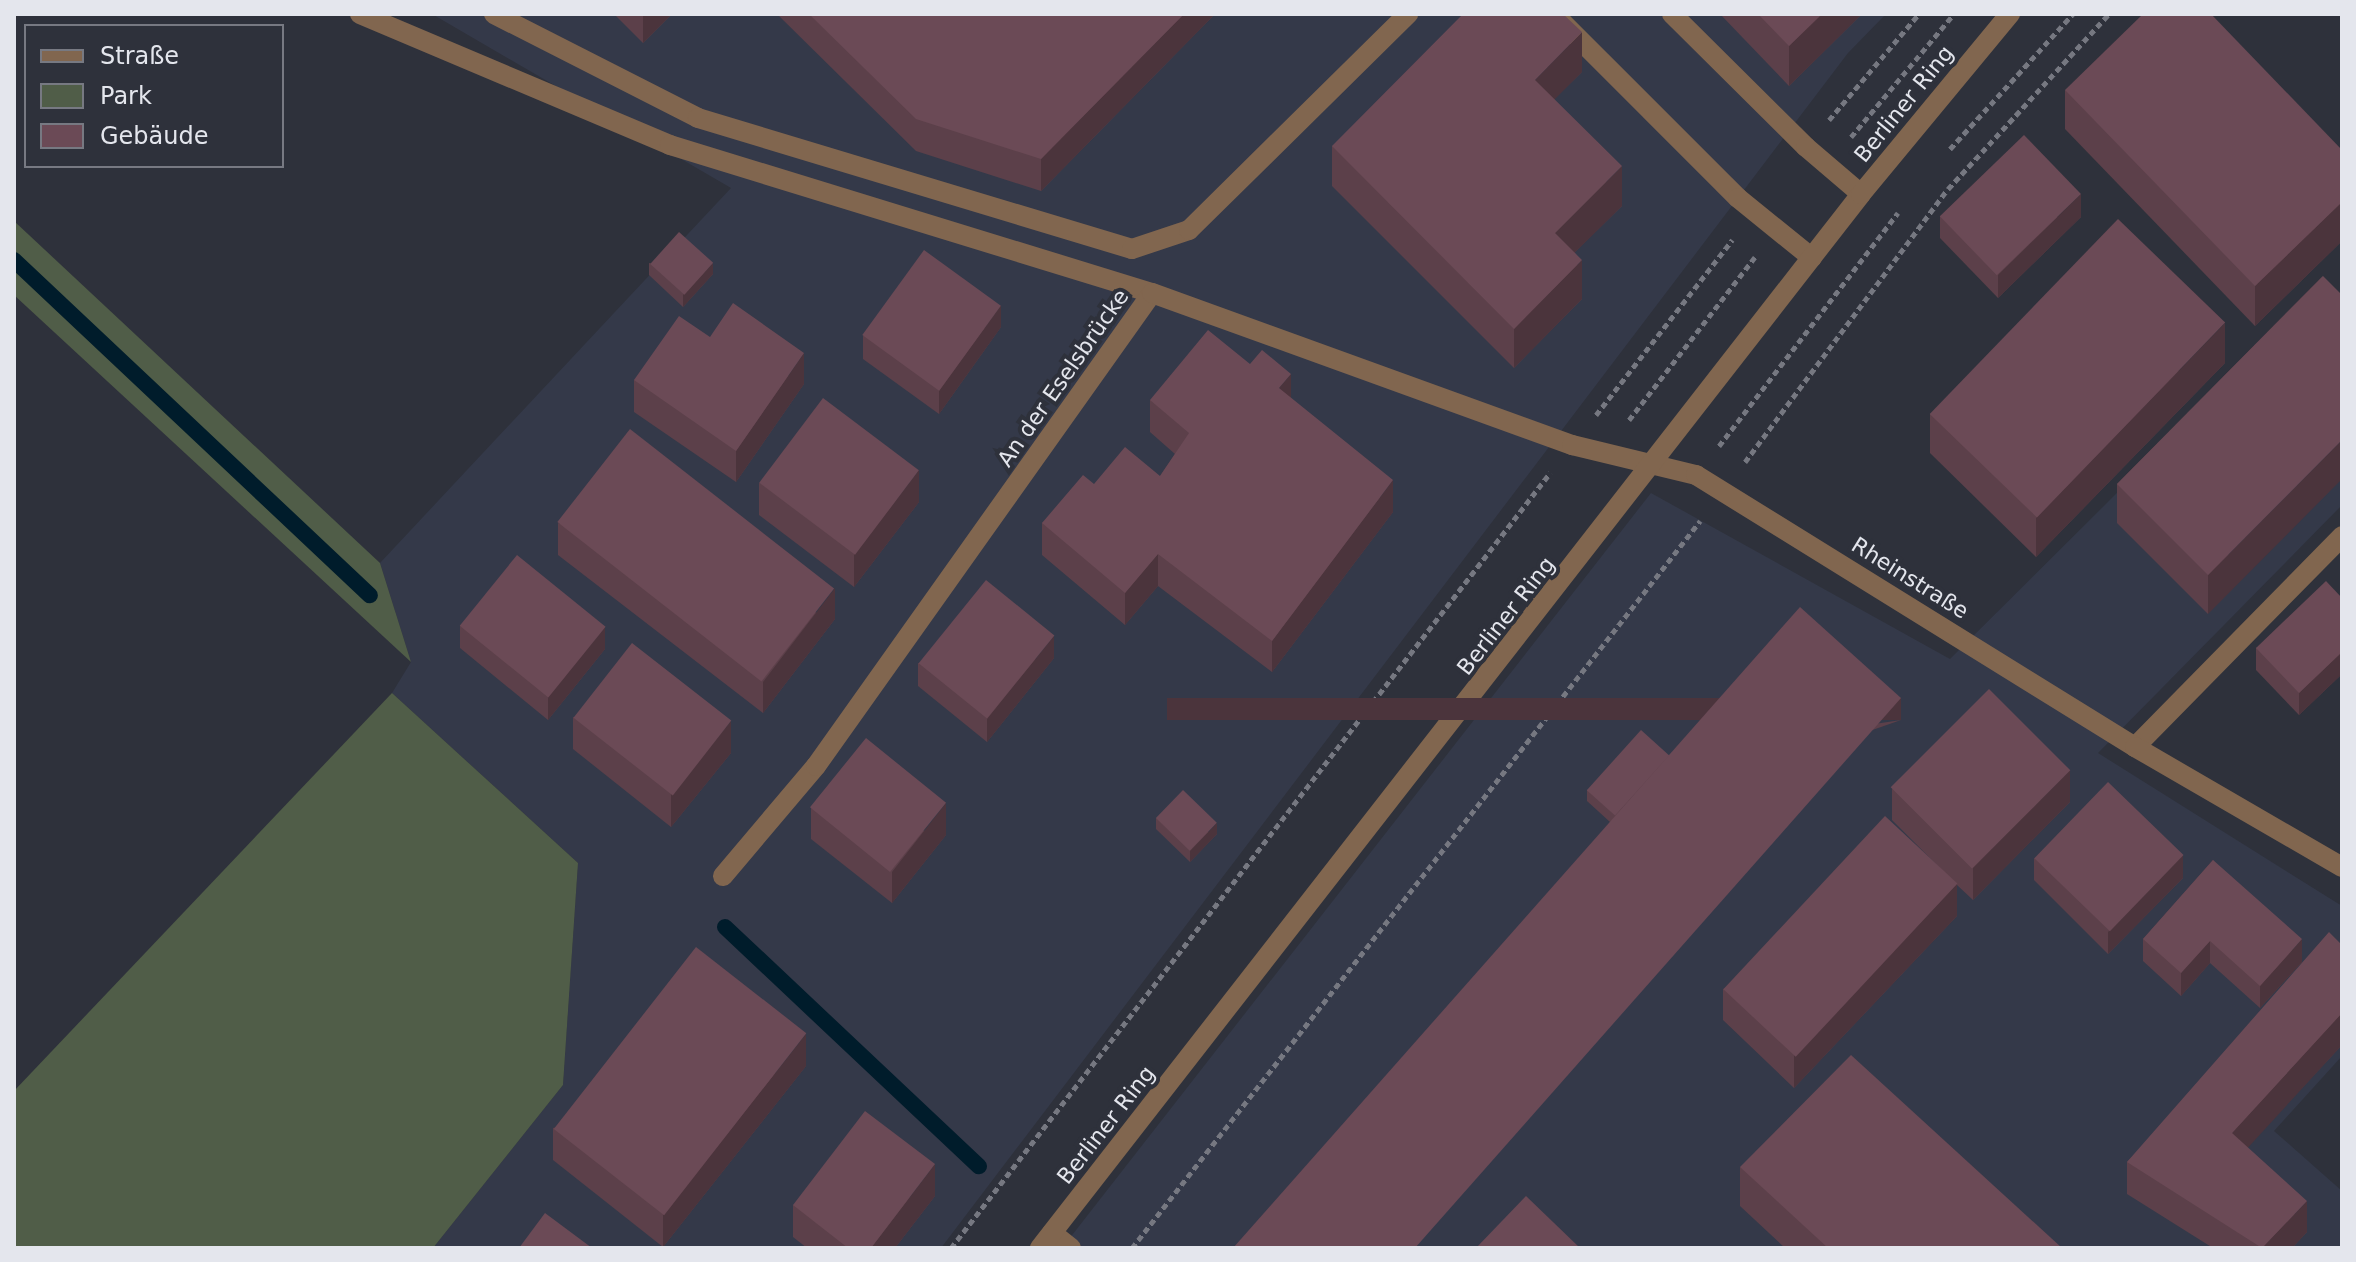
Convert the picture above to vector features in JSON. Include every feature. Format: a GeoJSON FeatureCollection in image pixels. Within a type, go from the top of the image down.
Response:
{"type":"FeatureCollection","features":[{"type":"Feature","properties":{"kind":"street"},"geometry":{"type":"LineString","coordinates":[[360,14],[670,145],[1152,293]]}},
{"type":"Feature","properties":{"kind":"street"},"geometry":{"type":"LineString","coordinates":[[494,14],[698,118],[1132,249],[1189,230],[1408,14]]}},
{"type":"Feature","properties":{"kind":"street"},"geometry":{"type":"LineString","coordinates":[[1554,14],[1754,212],[1812,258]]}},
{"type":"Feature","properties":{"kind":"street"},"geometry":{"type":"LineString","coordinates":[[1672,14],[1806,147],[1861,194]]}},
{"type":"Feature","properties":{"kind":"street","name":"Berliner Ring"},"geometry":{"type":"LineString","coordinates":[[1046,1240],[1653,467],[1861,194],[2010,14]]}},
{"type":"Feature","properties":{"kind":"street","name":"An der Eselsbrücke"},"geometry":{"type":"LineString","coordinates":[[723,876],[816,766],[1152,293],[1572,445],[1653,467]]}},
{"type":"Feature","properties":{"kind":"street","name":"Rheinstraße"},"geometry":{"type":"LineString","coordinates":[[1653,467],[1696,475],[1725,489],[2135,747],[2342,867]]}},
{"type":"Feature","properties":{"kind":"street"},"geometry":{"type":"LineString","coordinates":[[2135,747],[2342,536]]}},
{"type":"Feature","properties":{"kind":"street"},"geometry":{"type":"LineString","coordinates":[[1046,1240],[1071,1248]]}},
{"type":"Feature","properties":{"kind":"path"},"geometry":{"type":"LineString","coordinates":[[1806,147],[1919,14]]}},
{"type":"Feature","properties":{"kind":"path"},"geometry":{"type":"LineString","coordinates":[[1946,153],[2073,14]]}},
{"type":"Feature","properties":{"kind":"path"},"geometry":{"type":"LineString","coordinates":[[1132,1248],[1725,489],[1948,189],[2109,14]]}},
{"type":"Feature","properties":{"kind":"path"},"geometry":{"type":"LineString","coordinates":[[1696,475],[1906,201]]}},
{"type":"Feature","properties":{"kind":"path"},"geometry":{"type":"LineString","coordinates":[[951,1248],[1754,212]]}},
{"type":"Feature","properties":{"kind":"shaded area"},"geometry":{"type":"Polygon","coordinates":[[[432,14],[1886,14],[1848,53],[941,1248],[433,1248],[563,1085],[578,863],[392,693],[411,662],[380,563],[731,188],[432,14]]]}},
{"type":"Feature","properties":{"kind":"shaded area"},"geometry":{"type":"Polygon","coordinates":[[[2321,290],[2342,313],[2342,505],[2098,753],[2342,906],[2342,1056],[2274,1131],[2342,1191],[2342,1248],[1062,1248],[1651,493],[1950,659],[2321,290]]]}},
{"type":"Feature","properties":{"kind":"green space"},"geometry":{"type":"Polygon","coordinates":[[[14,221],[380,563],[411,662],[14,295],[14,221]]]}},
{"type":"Feature","properties":{"kind":"green space"},"geometry":{"type":"Polygon","coordinates":[[[392,693],[578,863],[563,1085],[433,1248],[14,1248],[14,1091],[392,693]]]}},
{"type":"Feature","properties":{"kind":"building"},"geometry":{"type":"Polygon","coordinates":[[[809,14],[1184,14],[1041,159],[916,119],[809,14]]]}},
{"type":"Feature","properties":{"kind":"building"},"geometry":{"type":"Polygon","coordinates":[[[1463,14],[1563,14],[1582,32],[1535,80],[1622,166],[1555,233],[1582,260],[1514,329],[1332,146],[1463,14]]]}},
{"type":"Feature","properties":{"kind":"building"},"geometry":{"type":"Polygon","coordinates":[[[1758,14],[1822,14],[1789,46],[1758,14]]]}},
{"type":"Feature","properties":{"kind":"building"},"geometry":{"type":"Polygon","coordinates":[[[2143,14],[2211,14],[2342,150],[2342,202],[2255,286],[2065,90],[2143,14]]]}},
{"type":"Feature","properties":{"kind":"building"},"geometry":{"type":"Polygon","coordinates":[[[2024,135],[2081,194],[1997,275],[1940,216],[2024,135]]]}},
{"type":"Feature","properties":{"kind":"building"},"geometry":{"type":"Polygon","coordinates":[[[2118,219],[2225,323],[2037,517],[1930,414],[2118,219]]]}},
{"type":"Feature","properties":{"kind":"building"},"geometry":{"type":"Polygon","coordinates":[[[679,232],[713,263],[684,295],[650,264],[679,232]]]}},
{"type":"Feature","properties":{"kind":"building"},"geometry":{"type":"Polygon","coordinates":[[[924,250],[1001,306],[939,391],[862,335],[924,250]]]}},
{"type":"Feature","properties":{"kind":"building"},"geometry":{"type":"Polygon","coordinates":[[[2323,276],[2342,295],[2342,440],[2208,575],[2117,484],[2323,276]]]}},
{"type":"Feature","properties":{"kind":"building"},"geometry":{"type":"Polygon","coordinates":[[[733,303],[804,353],[736,451],[634,380],[679,316],[710,337],[733,303]]]}},
{"type":"Feature","properties":{"kind":"building"},"geometry":{"type":"Polygon","coordinates":[[[1208,330],[1250,364],[1262,350],[1291,374],[1279,388],[1393,480],[1272,641],[1158,554],[1125,593],[1042,523],[1083,475],[1094,484],[1125,447],[1160,476],[1189,433],[1150,400],[1208,330]]]}},
{"type":"Feature","properties":{"kind":"building"},"geometry":{"type":"Polygon","coordinates":[[[823,398],[919,470],[855,555],[759,483],[823,398]]]}},
{"type":"Feature","properties":{"kind":"building"},"geometry":{"type":"Polygon","coordinates":[[[630,429],[834,588],[761,681],[557,522],[630,429]]]}},
{"type":"Feature","properties":{"kind":"building"},"geometry":{"type":"Polygon","coordinates":[[[517,555],[606,627],[548,697],[460,626],[517,555]]]}},
{"type":"Feature","properties":{"kind":"building"},"geometry":{"type":"Polygon","coordinates":[[[986,580],[1054,635],[987,719],[919,663],[986,580]]]}},
{"type":"Feature","properties":{"kind":"building"},"geometry":{"type":"Polygon","coordinates":[[[2326,581],[2342,598],[2342,652],[2299,693],[2256,648],[2326,581]]]}},
{"type":"Feature","properties":{"kind":"building"},"geometry":{"type":"Polygon","coordinates":[[[1800,607],[1901,698],[1415,1248],[1233,1248],[1800,607]]]}},
{"type":"Feature","properties":{"kind":"building"},"geometry":{"type":"Polygon","coordinates":[[[632,643],[731,721],[673,795],[574,718],[632,643]]]}},
{"type":"Feature","properties":{"kind":"building"},"geometry":{"type":"Polygon","coordinates":[[[1989,689],[2070,770],[1972,869],[1891,787],[1989,689]]]}},
{"type":"Feature","properties":{"kind":"building"},"geometry":{"type":"Polygon","coordinates":[[[1641,730],[1669,755],[1615,816],[1587,790],[1641,730]]]}},
{"type":"Feature","properties":{"kind":"building"},"geometry":{"type":"Polygon","coordinates":[[[866,738],[946,803],[890,872],[810,807],[866,738]]]}},
{"type":"Feature","properties":{"kind":"building"},"geometry":{"type":"Polygon","coordinates":[[[2108,782],[2184,855],[2110,931],[2034,858],[2108,782]]]}},
{"type":"Feature","properties":{"kind":"building"},"geometry":{"type":"Polygon","coordinates":[[[1183,790],[1217,823],[1190,851],[1156,818],[1183,790]]]}},
{"type":"Feature","properties":{"kind":"building"},"geometry":{"type":"Polygon","coordinates":[[[1885,816],[1957,884],[1796,1057],[1723,989],[1885,816]]]}},
{"type":"Feature","properties":{"kind":"building"},"geometry":{"type":"Polygon","coordinates":[[[2213,860],[2302,939],[2260,986],[2210,941],[2181,973],[2143,939],[2213,860]]]}},
{"type":"Feature","properties":{"kind":"building"},"geometry":{"type":"Polygon","coordinates":[[[2329,932],[2342,945],[2342,1013],[2232,1133],[2307,1201],[2262,1248],[2127,1162],[2329,932]]]}},
{"type":"Feature","properties":{"kind":"building"},"geometry":{"type":"Polygon","coordinates":[[[696,947],[806,1033],[664,1215],[554,1129],[696,947]]]}},
{"type":"Feature","properties":{"kind":"building"},"geometry":{"type":"Polygon","coordinates":[[[1851,1055],[2062,1248],[1828,1248],[1740,1167],[1851,1055]]]}},
{"type":"Feature","properties":{"kind":"building"},"geometry":{"type":"Polygon","coordinates":[[[865,1111],[935,1164],[871,1248],[848,1248],[793,1205],[865,1111]]]}},
{"type":"Feature","properties":{"kind":"building"},"geometry":{"type":"Polygon","coordinates":[[[1526,1196],[1580,1248],[1476,1248],[1526,1196]]]}},
{"type":"Feature","properties":{"kind":"building"},"geometry":{"type":"Polygon","coordinates":[[[545,1213],[592,1248],[519,1248],[545,1213]]]}},
{"type":"Feature","properties":{"kind":"waterway"},"geometry":{"type":"LineString","coordinates":[[14,260],[370,595]]}},
{"type":"Feature","properties":{"kind":"waterway"},"geometry":{"type":"LineString","coordinates":[[725,927],[979,1166]]}}]}
